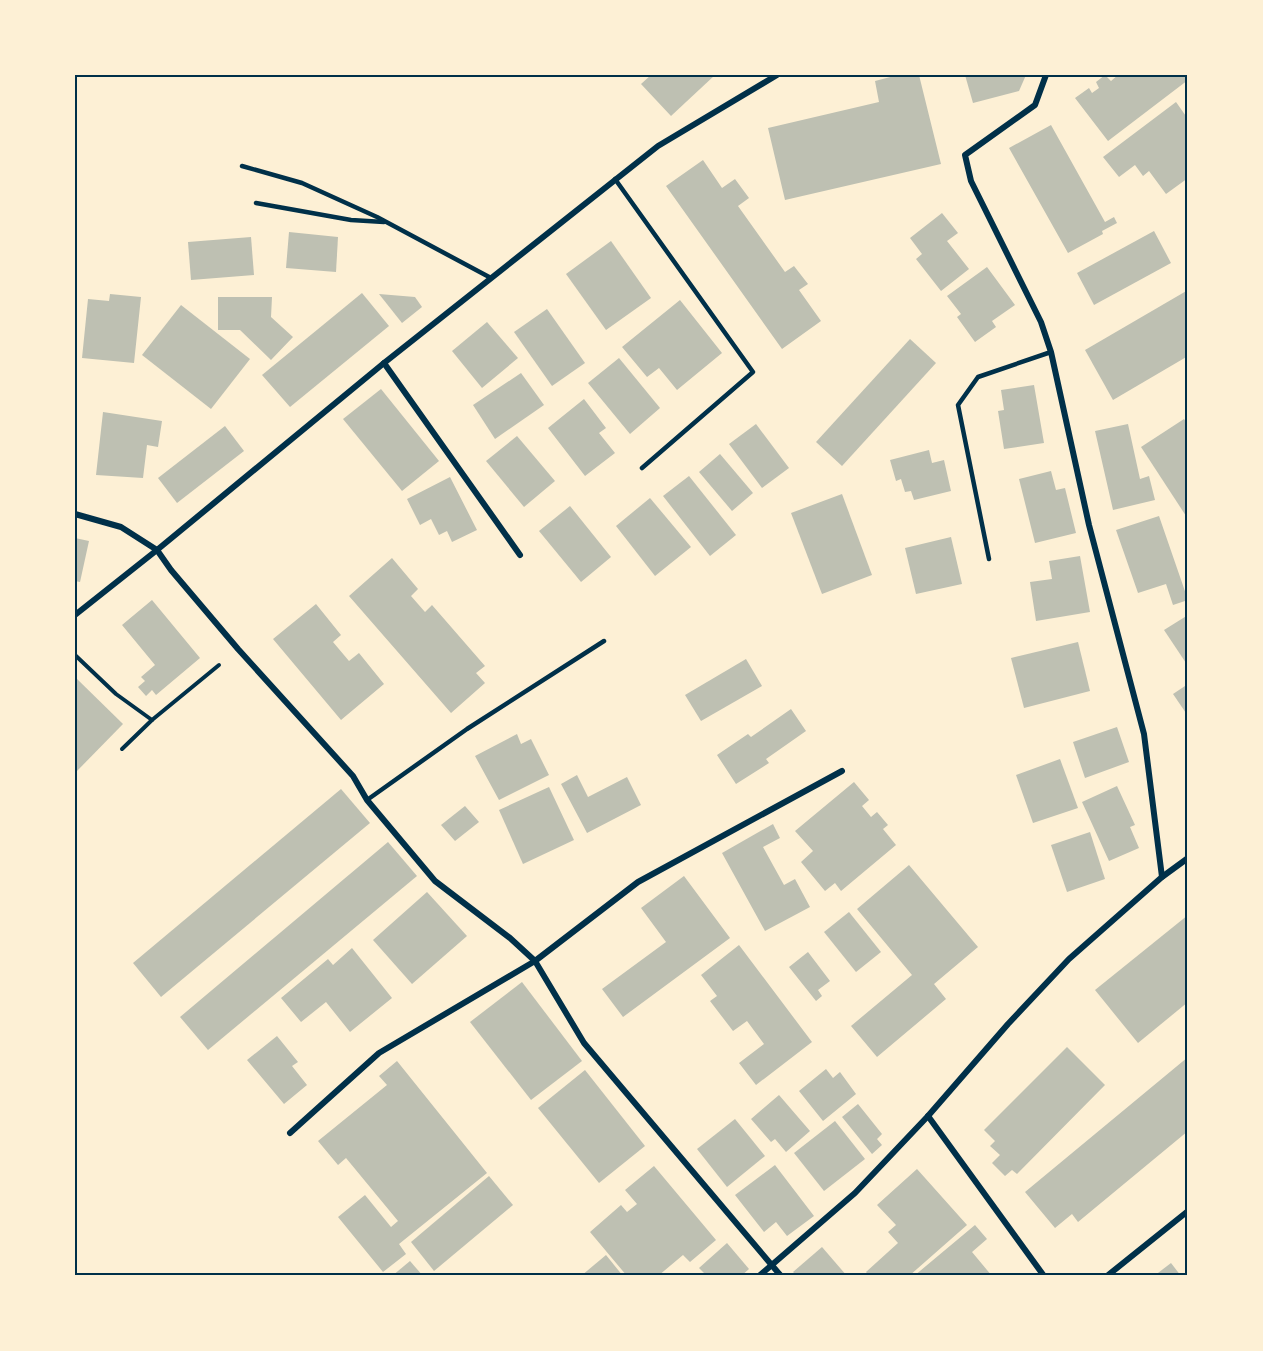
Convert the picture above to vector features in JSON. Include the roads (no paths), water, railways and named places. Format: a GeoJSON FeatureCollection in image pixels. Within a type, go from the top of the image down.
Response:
{"type":"FeatureCollection","features":[{"type":"Feature","properties":{"kind":"street"},"geometry":{"type":"LineString","coordinates":[[75,615],[384,363],[615,179],[658,146],[777,75]]}},
{"type":"Feature","properties":{"kind":"street"},"geometry":{"type":"LineString","coordinates":[[1046,75],[1035,105],[965,155],[971,181],[1041,322],[1051,352],[1089,525],[1144,734],[1162,877]]}},
{"type":"Feature","properties":{"kind":"street"},"geometry":{"type":"LineString","coordinates":[[384,363],[520,555]]}},
{"type":"Feature","properties":{"kind":"street"},"geometry":{"type":"LineString","coordinates":[[75,514],[120,527],[157,550],[171,570],[238,649],[353,776],[367,800],[435,881],[510,938],[535,961],[584,1043],[781,1276]]}},
{"type":"Feature","properties":{"kind":"street"},"geometry":{"type":"LineString","coordinates":[[290,1133],[379,1053],[535,961],[638,882],[842,771]]}},
{"type":"Feature","properties":{"kind":"street"},"geometry":{"type":"LineString","coordinates":[[759,1276],[855,1193],[928,1116],[1008,1024],[1069,959],[1162,877],[1188,858]]}},
{"type":"Feature","properties":{"kind":"street"},"geometry":{"type":"LineString","coordinates":[[928,1116],[1044,1276]]}},
{"type":"Feature","properties":{"kind":"street"},"geometry":{"type":"LineString","coordinates":[[1107,1276],[1188,1211]]}},
{"type":"Feature","properties":{"kind":"lane"},"geometry":{"type":"LineString","coordinates":[[242,166],[302,183],[385,222],[491,278]]}},
{"type":"Feature","properties":{"kind":"lane"},"geometry":{"type":"LineString","coordinates":[[615,179],[753,372],[642,468]]}},
{"type":"Feature","properties":{"kind":"lane"},"geometry":{"type":"LineString","coordinates":[[256,203],[351,220],[385,222]]}},
{"type":"Feature","properties":{"kind":"lane"},"geometry":{"type":"LineString","coordinates":[[989,559],[958,405],[978,377],[1051,352]]}},
{"type":"Feature","properties":{"kind":"lane"},"geometry":{"type":"LineString","coordinates":[[367,800],[467,729],[604,641]]}}]}
